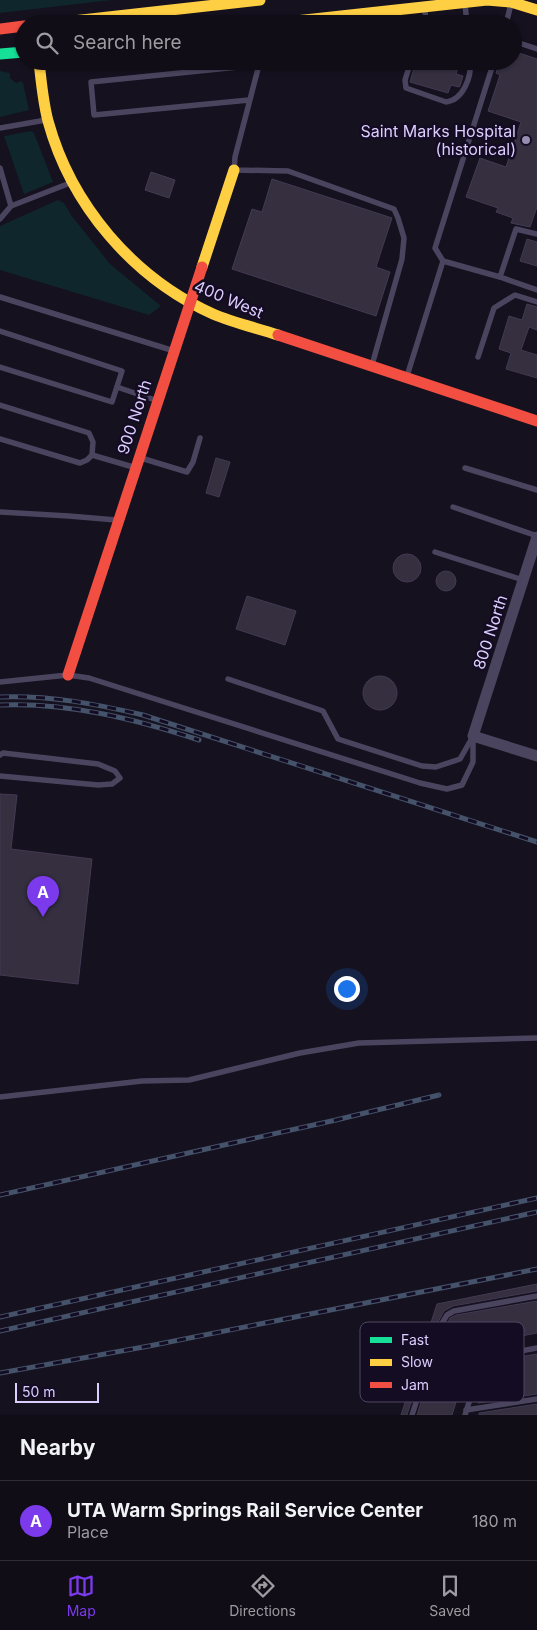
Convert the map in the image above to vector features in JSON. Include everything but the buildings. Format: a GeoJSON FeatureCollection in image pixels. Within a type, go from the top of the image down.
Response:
{"type":"FeatureCollection","features":[{"type":"Feature","properties":{"kind":"street"},"geometry":{"type":"LineString","coordinates":[[118,15],[223,2],[260,0]]}},
{"type":"Feature","properties":{"kind":"street"},"geometry":{"type":"LineString","coordinates":[[351,15],[495,0],[512,1],[537,10]]}},
{"type":"Feature","properties":{"kind":"street"},"geometry":{"type":"LineString","coordinates":[[0,29],[15,27]]}},
{"type":"Feature","properties":{"kind":"street"},"geometry":{"type":"LineString","coordinates":[[0,54],[15,53]]}},
{"type":"Feature","properties":{"kind":"street","name":"400 West"},"geometry":{"type":"LineString","coordinates":[[40,70],[48,120],[64,166],[72,182],[96,222],[124,254],[153,279],[209,312],[233,321],[537,421]]}},
{"type":"Feature","properties":{"kind":"street","name":"900 North"},"geometry":{"type":"LineString","coordinates":[[68,675],[234,170]]}},
{"type":"Feature","properties":{"kind":"street","name":"800 North"},"geometry":{"type":"LineString","coordinates":[[473,736],[537,536]]}},
{"type":"Feature","properties":{"kind":"street"},"geometry":{"type":"LineString","coordinates":[[473,736],[537,756]]}},
{"type":"Feature","properties":{"kind":"lane"},"geometry":{"type":"LineString","coordinates":[[508,15],[512,1]]}},
{"type":"Feature","properties":{"kind":"lane"},"geometry":{"type":"LineString","coordinates":[[465,2],[466,15]]}},
{"type":"Feature","properties":{"kind":"lane"},"geometry":{"type":"LineString","coordinates":[[425,7],[425,15]]}},
{"type":"Feature","properties":{"kind":"lane"},"geometry":{"type":"LineString","coordinates":[[522,44],[537,49]]}},
{"type":"Feature","properties":{"kind":"lane"},"geometry":{"type":"LineString","coordinates":[[209,70],[91,82],[94,115],[249,100]]}},
{"type":"Feature","properties":{"kind":"lane"},"geometry":{"type":"LineString","coordinates":[[257,70],[235,157],[234,170],[288,171],[394,209],[398,218],[404,238],[402,260],[372,367]]}},
{"type":"Feature","properties":{"kind":"lane"},"geometry":{"type":"LineString","coordinates":[[408,70],[405,80],[406,88],[446,102],[452,101],[462,93],[469,70]]}},
{"type":"Feature","properties":{"kind":"lane"},"geometry":{"type":"LineString","coordinates":[[491,70],[435,248],[444,261],[537,290]]}},
{"type":"Feature","properties":{"kind":"lane"},"geometry":{"type":"LineString","coordinates":[[0,128],[48,120]]}},
{"type":"Feature","properties":{"kind":"lane"},"geometry":{"type":"LineString","coordinates":[[0,168],[11,206]]}},
{"type":"Feature","properties":{"kind":"lane"},"geometry":{"type":"LineString","coordinates":[[0,219],[11,206],[72,182]]}},
{"type":"Feature","properties":{"kind":"lane"},"geometry":{"type":"LineString","coordinates":[[500,277],[516,229],[537,234]]}},
{"type":"Feature","properties":{"kind":"lane"},"geometry":{"type":"LineString","coordinates":[[407,378],[444,261]]}},
{"type":"Feature","properties":{"kind":"lane"},"geometry":{"type":"LineString","coordinates":[[478,358],[494,308],[515,295],[537,302]]}},
{"type":"Feature","properties":{"kind":"lane"},"geometry":{"type":"LineString","coordinates":[[0,297],[173,351]]}},
{"type":"Feature","properties":{"kind":"lane"},"geometry":{"type":"LineString","coordinates":[[0,331],[122,371],[112,402],[0,367]]}},
{"type":"Feature","properties":{"kind":"lane"},"geometry":{"type":"LineString","coordinates":[[117,387],[157,400]]}},
{"type":"Feature","properties":{"kind":"lane"},"geometry":{"type":"LineString","coordinates":[[0,405],[89,433],[93,442],[92,455],[80,463],[0,438]]}},
{"type":"Feature","properties":{"kind":"lane"},"geometry":{"type":"LineString","coordinates":[[92,455],[186,472],[193,462],[200,438]]}},
{"type":"Feature","properties":{"kind":"lane"},"geometry":{"type":"LineString","coordinates":[[466,468],[537,490]]}},
{"type":"Feature","properties":{"kind":"lane"},"geometry":{"type":"LineString","coordinates":[[453,507],[537,536]]}},
{"type":"Feature","properties":{"kind":"lane"},"geometry":{"type":"LineString","coordinates":[[0,512],[118,520]]}},
{"type":"Feature","properties":{"kind":"lane"},"geometry":{"type":"LineString","coordinates":[[435,552],[523,580]]}},
{"type":"Feature","properties":{"kind":"lane"},"geometry":{"type":"LineString","coordinates":[[0,682],[68,675],[89,678],[420,783],[447,789],[462,785],[473,762],[473,736]]}},
{"type":"Feature","properties":{"kind":"lane"},"geometry":{"type":"LineString","coordinates":[[228,679],[323,712],[338,739],[422,766],[436,767],[460,759],[473,736]]}},
{"type":"Feature","properties":{"kind":"lane"},"geometry":{"type":"LineString","coordinates":[[0,755],[3,753],[98,764],[116,771],[120,778],[112,784],[98,786],[0,776]]}},
{"type":"Feature","properties":{"kind":"lane"},"geometry":{"type":"LineString","coordinates":[[0,1097],[142,1081],[189,1080],[300,1053],[359,1043],[537,1038]]}},
{"type":"Feature","properties":{"kind":"lane"},"geometry":{"type":"LineString","coordinates":[[442,1322],[446,1315],[454,1312],[537,1296]]}},
{"type":"Feature","properties":{"kind":"lane"},"geometry":{"type":"LineString","coordinates":[[524,1350],[537,1348]]}},
{"type":"Feature","properties":{"kind":"lane"},"geometry":{"type":"LineString","coordinates":[[524,1402],[537,1399]]}},
{"type":"Feature","properties":{"kind":"lane"},"geometry":{"type":"LineString","coordinates":[[412,1415],[416,1402]]}},
{"type":"Feature","properties":{"kind":"lane"},"geometry":{"type":"LineString","coordinates":[[465,1413],[522,1402]]}},
{"type":"Feature","properties":{"kind":"green space"},"geometry":{"type":"Polygon","coordinates":[[[0,0],[112,0],[0,13],[0,0]]]}},
{"type":"Feature","properties":{"kind":"green space"},"geometry":{"type":"Polygon","coordinates":[[[0,71],[10,73],[10,78],[16,83],[21,81],[23,83],[29,110],[0,117],[0,71]]]}},
{"type":"Feature","properties":{"kind":"green space"},"geometry":{"type":"Polygon","coordinates":[[[31,131],[34,133],[53,182],[24,194],[4,136],[31,131]]]}},
{"type":"Feature","properties":{"kind":"green space"},"geometry":{"type":"Polygon","coordinates":[[[58,200],[64,203],[71,215],[110,264],[161,306],[149,315],[0,270],[0,226],[58,200]]]}},
{"type":"Feature","properties":{"kind":"railway"},"geometry":{"type":"LineString","coordinates":[[0,697],[36,697],[72,701],[143,715],[537,842]]}},
{"type":"Feature","properties":{"kind":"railway"},"geometry":{"type":"LineString","coordinates":[[0,705],[51,706],[76,709],[150,725],[199,740]]}},
{"type":"Feature","properties":{"kind":"railway"},"geometry":{"type":"LineString","coordinates":[[0,1195],[439,1095]]}},
{"type":"Feature","properties":{"kind":"railway"},"geometry":{"type":"LineString","coordinates":[[0,1317],[537,1198]]}},
{"type":"Feature","properties":{"kind":"railway"},"geometry":{"type":"LineString","coordinates":[[0,1331],[537,1212]]}},
{"type":"Feature","properties":{"kind":"railway"},"geometry":{"type":"LineString","coordinates":[[0,1373],[149,1346],[537,1269]]}},
{"type":"Feature","properties":{"kind":"traffic: fast"},"geometry":{"type":"LineString","coordinates":[[0,54],[15,53]]}},
{"type":"Feature","properties":{"kind":"traffic: slow"},"geometry":{"type":"LineString","coordinates":[[126,15],[260,0]]}},
{"type":"Feature","properties":{"kind":"traffic: slow"},"geometry":{"type":"LineString","coordinates":[[350,15],[487,0],[511,2],[537,10]]}},
{"type":"Feature","properties":{"kind":"traffic: slow"},"geometry":{"type":"LineString","coordinates":[[40,70],[46,114],[58,152],[72,182],[109,236],[132,259],[184,299],[213,314],[278,335]]}},
{"type":"Feature","properties":{"kind":"traffic: slow"},"geometry":{"type":"LineString","coordinates":[[202,267],[234,170]]}},
{"type":"Feature","properties":{"kind":"traffic: jam"},"geometry":{"type":"LineString","coordinates":[[0,29],[15,27]]}},
{"type":"Feature","properties":{"kind":"traffic: jam"},"geometry":{"type":"LineString","coordinates":[[68,675],[202,267]]}},
{"type":"Feature","properties":{"kind":"traffic: jam"},"geometry":{"type":"LineString","coordinates":[[278,335],[537,421]]}},
{"type":"Feature","properties":{"kind":"place","name":"Saint Marks Hospital (historical)"},"geometry":{"type":"Point","coordinates":[526,140]}},
{"type":"Feature","properties":{"kind":"place","name":"UTA Warm Springs Rail Service Center"},"geometry":{"type":"Point","coordinates":[43,917]}}]}
